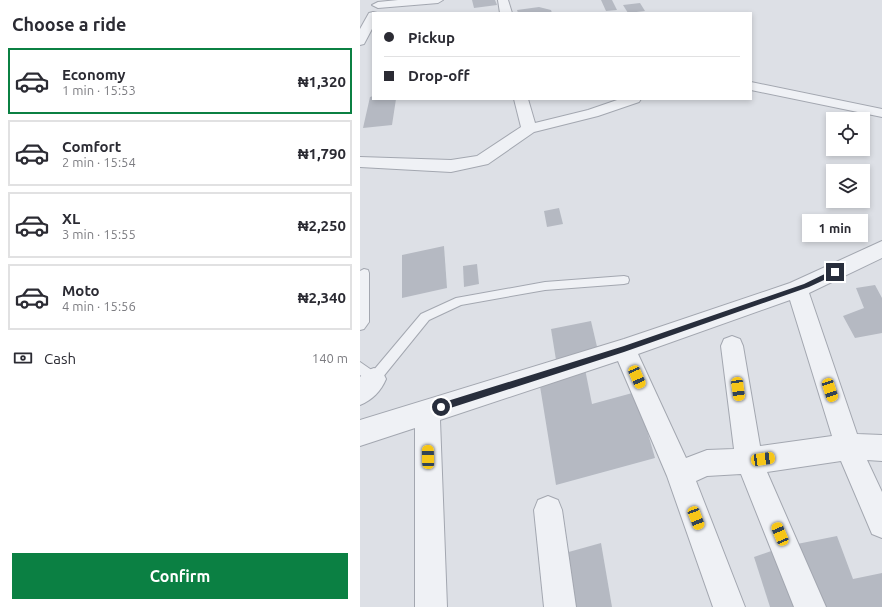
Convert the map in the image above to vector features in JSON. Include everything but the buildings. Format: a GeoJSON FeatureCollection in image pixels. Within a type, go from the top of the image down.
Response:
{"type":"FeatureCollection","features":[{"type":"Feature","properties":{"kind":"street"},"geometry":{"type":"LineString","coordinates":[[376,8],[438,0]]}},
{"type":"Feature","properties":{"kind":"street"},"geometry":{"type":"LineString","coordinates":[[503,0],[506,12]]}},
{"type":"Feature","properties":{"kind":"street"},"geometry":{"type":"LineString","coordinates":[[360,41],[372,16]]}},
{"type":"Feature","properties":{"kind":"street"},"geometry":{"type":"LineString","coordinates":[[360,46],[372,43]]}},
{"type":"Feature","properties":{"kind":"street"},"geometry":{"type":"LineString","coordinates":[[752,86],[882,113]]}},
{"type":"Feature","properties":{"kind":"street"},"geometry":{"type":"LineString","coordinates":[[521,100],[529,129]]}},
{"type":"Feature","properties":{"kind":"street"},"geometry":{"type":"LineString","coordinates":[[360,162],[450,166],[482,160],[529,129],[593,113],[631,100]]}},
{"type":"Feature","properties":{"kind":"street"},"geometry":{"type":"LineString","coordinates":[[360,433],[624,349],[798,289],[880,252]]}},
{"type":"Feature","properties":{"kind":"street"},"geometry":{"type":"LineString","coordinates":[[798,289],[848,447],[882,524]]}},
{"type":"Feature","properties":{"kind":"street"},"geometry":{"type":"LineString","coordinates":[[732,346],[749,461],[810,607]]}},
{"type":"Feature","properties":{"kind":"street"},"geometry":{"type":"LineString","coordinates":[[624,349],[680,474],[729,607]]}},
{"type":"Feature","properties":{"kind":"street"},"geometry":{"type":"LineString","coordinates":[[427,412],[431,607]]}},
{"type":"Feature","properties":{"kind":"street"},"geometry":{"type":"LineString","coordinates":[[680,474],[707,463],[749,461],[848,447],[882,448]]}},
{"type":"Feature","properties":{"kind":"street"},"geometry":{"type":"LineString","coordinates":[[548,510],[560,607]]}},
{"type":"Feature","properties":{"kind":"lane"},"geometry":{"type":"LineString","coordinates":[[360,325],[363,322],[361,275]]}},
{"type":"Feature","properties":{"kind":"lane"},"geometry":{"type":"LineString","coordinates":[[365,380],[425,317],[460,301],[545,286],[624,280]]}},
{"type":"Feature","properties":{"kind":"route"},"geometry":{"type":"LineString","coordinates":[[441,407],[624,349],[807,286],[835,272]]}}]}
